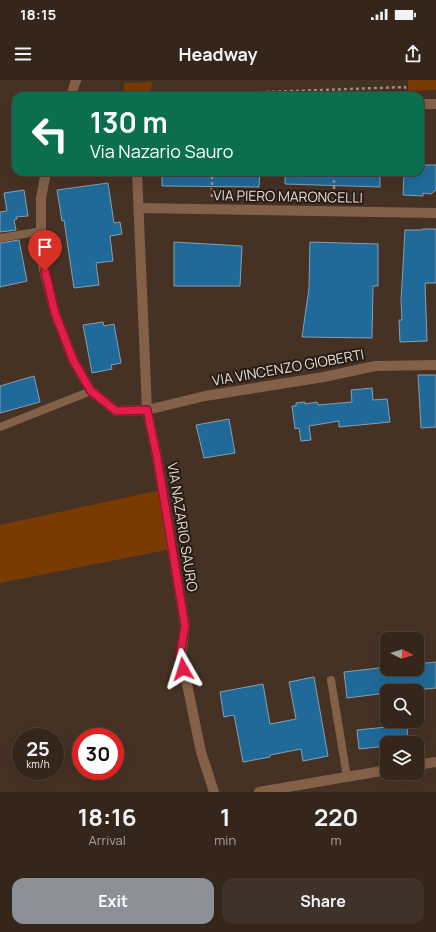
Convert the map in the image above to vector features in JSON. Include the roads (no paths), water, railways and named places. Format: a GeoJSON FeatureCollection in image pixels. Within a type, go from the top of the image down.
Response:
{"type":"FeatureCollection","features":[{"type":"Feature","properties":{"kind":"street"},"geometry":{"type":"LineString","coordinates":[[73,92],[76,80]]}},
{"type":"Feature","properties":{"kind":"street"},"geometry":{"type":"LineString","coordinates":[[424,104],[436,104]]}},
{"type":"Feature","properties":{"kind":"street"},"geometry":{"type":"LineString","coordinates":[[45,176],[41,198],[41,257],[55,313],[73,360],[91,391],[116,411],[147,410]]}},
{"type":"Feature","properties":{"kind":"street","name":"VIA NAZARIO SAURO"},"geometry":{"type":"LineString","coordinates":[[137,176],[147,410],[157,457],[185,626],[180,655],[201,752],[214,792]]}},
{"type":"Feature","properties":{"kind":"street","name":"VIA PIERO MARONCELLI"},"geometry":{"type":"LineString","coordinates":[[138,208],[436,214]]}},
{"type":"Feature","properties":{"kind":"street","name":"VIA VINCENZO GIOBERTI"},"geometry":{"type":"LineString","coordinates":[[147,410],[205,396],[324,377],[375,366],[436,365]]}},
{"type":"Feature","properties":{"kind":"street"},"geometry":{"type":"LineString","coordinates":[[424,764],[436,762]]}},
{"type":"Feature","properties":{"kind":"street"},"geometry":{"type":"LineString","coordinates":[[259,792],[380,771]]}},
{"type":"Feature","properties":{"kind":"lane"},"geometry":{"type":"LineString","coordinates":[[0,238],[42,231]]}},
{"type":"Feature","properties":{"kind":"lane"},"geometry":{"type":"LineString","coordinates":[[0,427],[91,391]]}},
{"type":"Feature","properties":{"kind":"lane"},"geometry":{"type":"LineString","coordinates":[[331,680],[347,777]]}}]}
